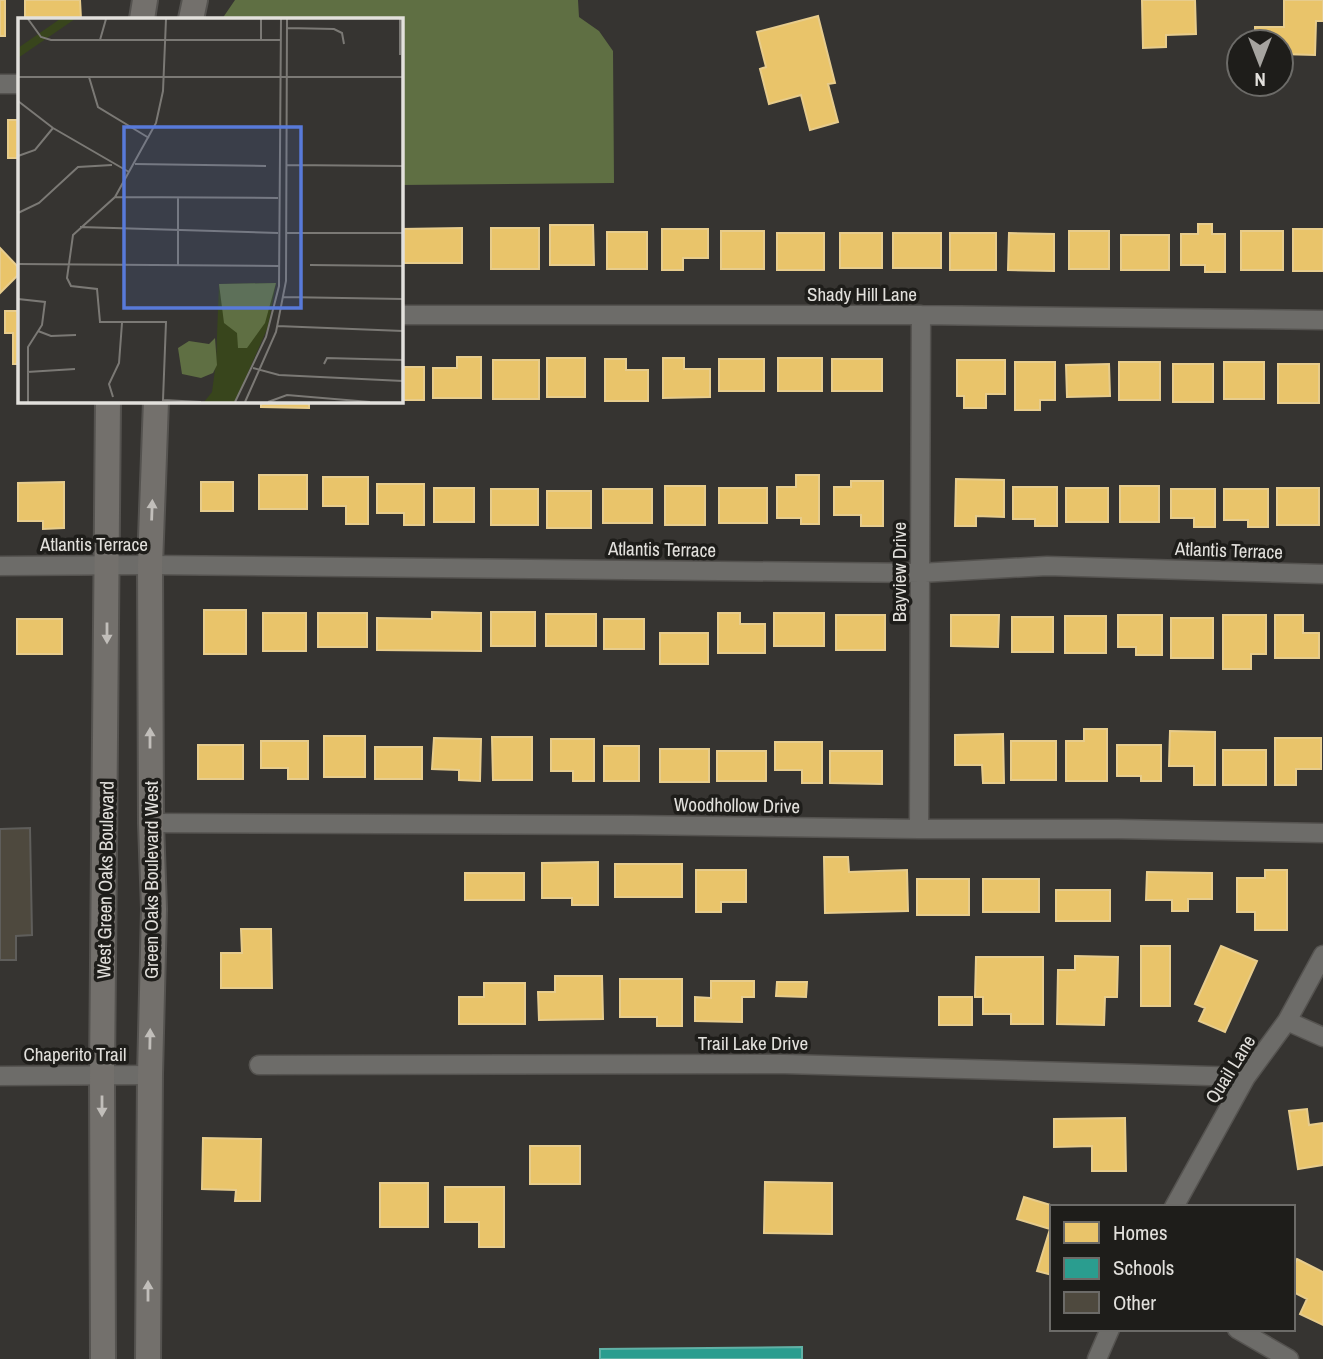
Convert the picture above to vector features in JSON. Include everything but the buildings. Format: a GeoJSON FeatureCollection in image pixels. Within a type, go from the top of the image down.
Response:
{"type":"FeatureCollection","features":[{"type":"Feature","properties":{"kind":"main road"},"geometry":{"type":"LineString","coordinates":[[142,18],[145,0]]}},
{"type":"Feature","properties":{"kind":"main road"},"geometry":{"type":"LineString","coordinates":[[191,18],[195,0]]}},
{"type":"Feature","properties":{"kind":"main road","name":"West Green Oaks Boulevard"},"geometry":{"type":"LineString","coordinates":[[103,1359],[102,1075],[108,402]]}},
{"type":"Feature","properties":{"kind":"main road","name":"Green Oaks Boulevard West"},"geometry":{"type":"LineString","coordinates":[[148,1359],[149,1075],[154,909],[149,565],[156,402]]}},
{"type":"Feature","properties":{"kind":"street"},"geometry":{"type":"LineString","coordinates":[[0,84],[18,84]]}},
{"type":"Feature","properties":{"kind":"street","name":"Shady Hill Lane"},"geometry":{"type":"LineString","coordinates":[[402,315],[921,315],[1323,320]]}},
{"type":"Feature","properties":{"kind":"street","name":"Bayview Drive"},"geometry":{"type":"LineString","coordinates":[[919,829],[921,315]]}},
{"type":"Feature","properties":{"kind":"street","name":"Atlantis Terrace"},"geometry":{"type":"LineString","coordinates":[[0,566],[149,565],[919,573],[1047,566],[1323,574]]}},
{"type":"Feature","properties":{"kind":"street","name":"Woodhollow Drive"},"geometry":{"type":"LineString","coordinates":[[151,823],[1118,829],[1323,833]]}},
{"type":"Feature","properties":{"kind":"street","name":"Quail Lane"},"geometry":{"type":"LineString","coordinates":[[1175,1205],[1246,1077],[1287,1021],[1323,955]]}},
{"type":"Feature","properties":{"kind":"street"},"geometry":{"type":"LineString","coordinates":[[1287,1021],[1323,1037]]}},
{"type":"Feature","properties":{"kind":"street","name":"Trail Lake Drive"},"geometry":{"type":"LineString","coordinates":[[259,1065],[785,1064],[1246,1077]]}},
{"type":"Feature","properties":{"kind":"street","name":"Chaperito Trail"},"geometry":{"type":"LineString","coordinates":[[0,1076],[149,1075]]}},
{"type":"Feature","properties":{"kind":"street"},"geometry":{"type":"LineString","coordinates":[[1097,1359],[1109,1331]]}},
{"type":"Feature","properties":{"kind":"street"},"geometry":{"type":"LineString","coordinates":[[1240,1331],[1289,1359]]}},
{"type":"Feature","properties":{"kind":"green space"},"geometry":{"type":"Polygon","coordinates":[[[235,0],[578,0],[579,17],[599,31],[613,51],[614,183],[402,185],[402,18],[223,18],[235,0]]]}}]}
